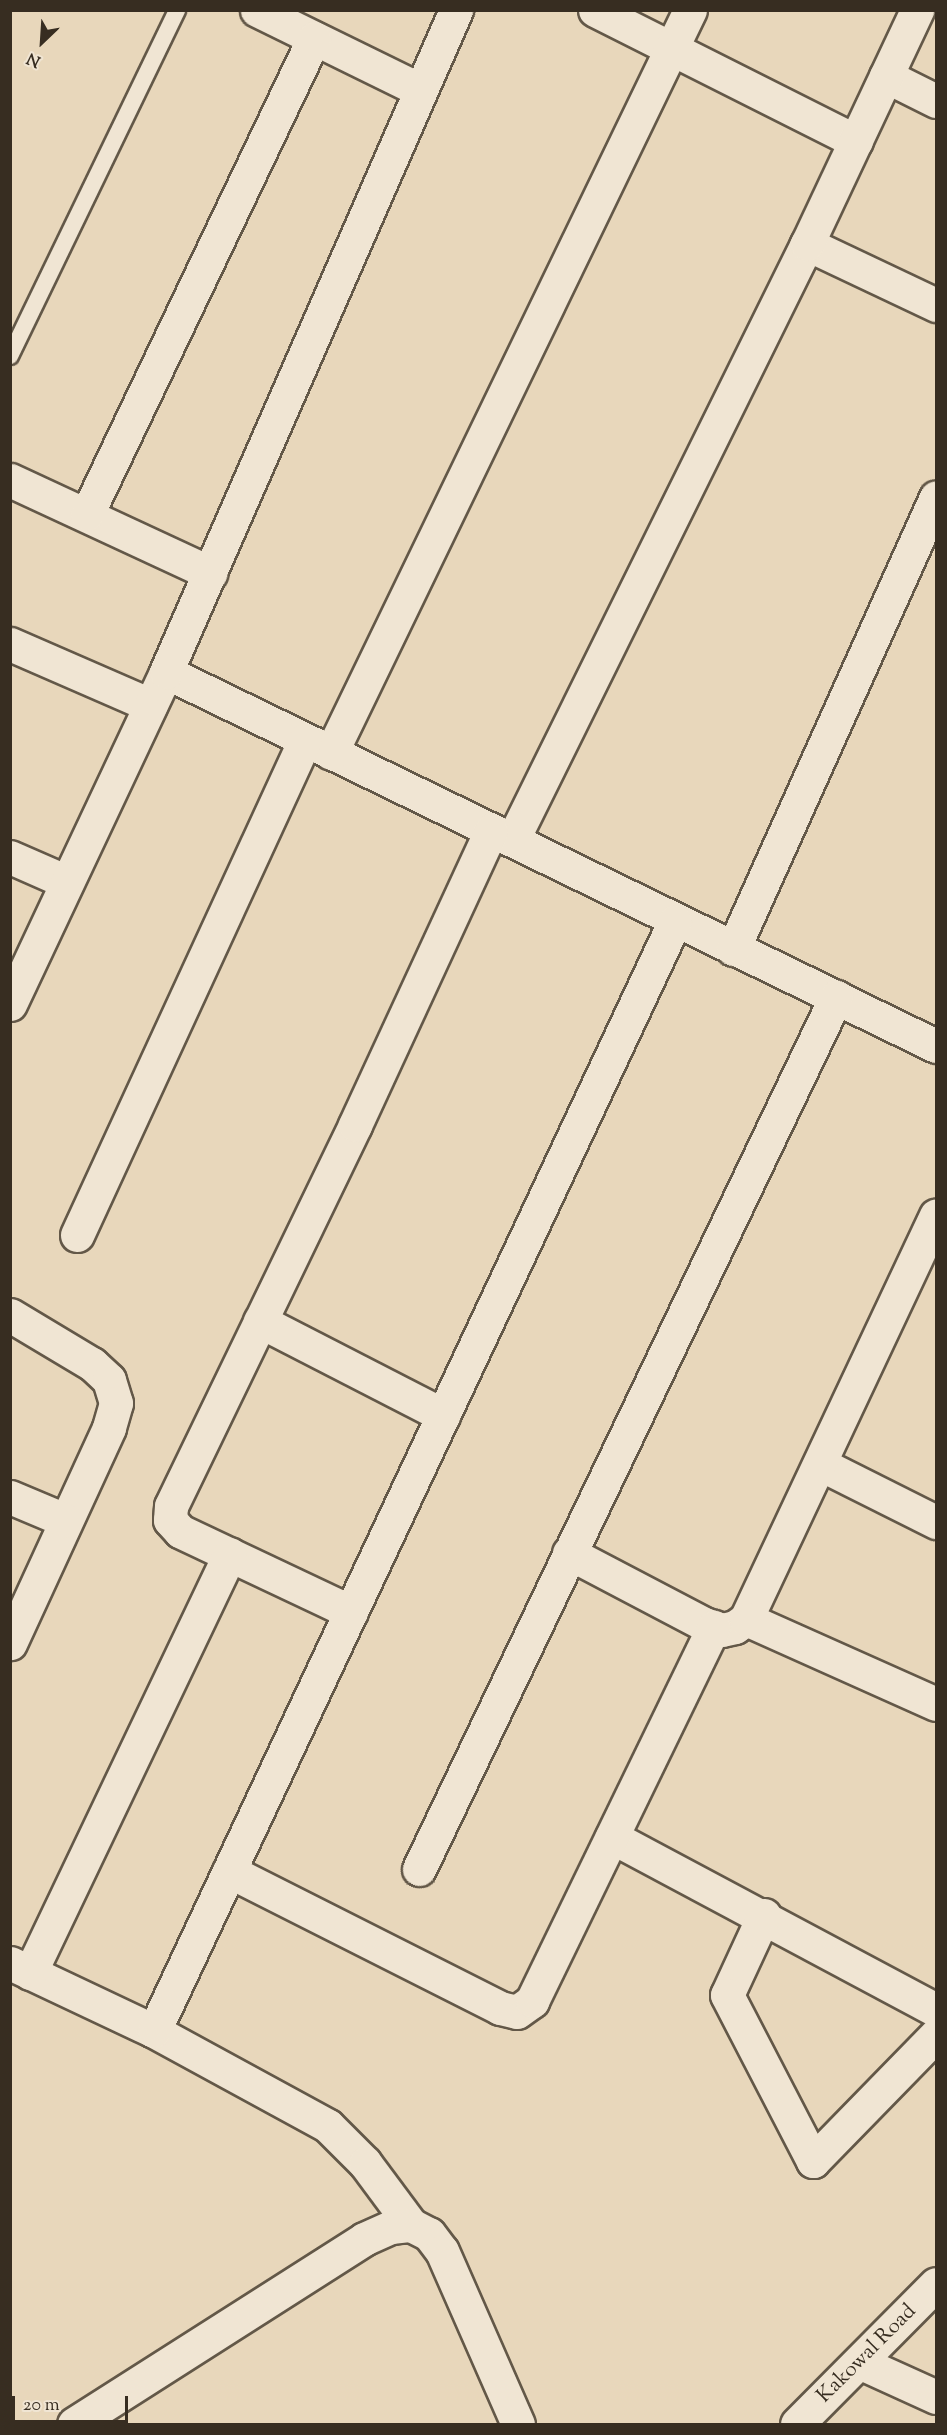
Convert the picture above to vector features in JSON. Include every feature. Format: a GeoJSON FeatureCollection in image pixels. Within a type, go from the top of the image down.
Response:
{"type":"FeatureCollection","features":[{"type":"Feature","properties":{"kind":"street"},"geometry":{"type":"LineString","coordinates":[[257,10],[420,90]]}},
{"type":"Feature","properties":{"kind":"street"},"geometry":{"type":"LineString","coordinates":[[10,1004],[166,672],[354,249],[456,10]]}},
{"type":"Feature","properties":{"kind":"street"},"geometry":{"type":"LineString","coordinates":[[595,10],[856,141]]}},
{"type":"Feature","properties":{"kind":"street"},"geometry":{"type":"LineString","coordinates":[[77,1234],[318,746],[690,10]]}},
{"type":"Feature","properties":{"kind":"street"},"geometry":{"type":"LineString","coordinates":[[351,1611],[180,1531],[170,1520],[171,1506],[502,835],[807,244],[917,10]]}},
{"type":"Feature","properties":{"kind":"street"},"geometry":{"type":"LineString","coordinates":[[87,514],[314,38]]}},
{"type":"Feature","properties":{"kind":"street"},"geometry":{"type":"LineString","coordinates":[[886,76],[936,101]]}},
{"type":"Feature","properties":{"kind":"street"},"geometry":{"type":"LineString","coordinates":[[807,244],[936,305]]}},
{"type":"Feature","properties":{"kind":"street"},"geometry":{"type":"LineString","coordinates":[[10,480],[210,573]]}},
{"type":"Feature","properties":{"kind":"street"},"geometry":{"type":"LineString","coordinates":[[733,949],[936,497]]}},
{"type":"Feature","properties":{"kind":"street"},"geometry":{"type":"LineString","coordinates":[[10,644],[150,705]]}},
{"type":"Feature","properties":{"kind":"street"},"geometry":{"type":"LineString","coordinates":[[166,672],[936,1046]]}},
{"type":"Feature","properties":{"kind":"street"},"geometry":{"type":"LineString","coordinates":[[10,857],[67,882]]}},
{"type":"Feature","properties":{"kind":"street"},"geometry":{"type":"LineString","coordinates":[[154,2031],[675,921]]}},
{"type":"Feature","properties":{"kind":"street"},"geometry":{"type":"LineString","coordinates":[[419,1869],[836,997]]}},
{"type":"Feature","properties":{"kind":"street"},"geometry":{"type":"LineString","coordinates":[[569,1553],[714,1627],[735,1628],[746,1619],[936,1215]]}},
{"type":"Feature","properties":{"kind":"street"},"geometry":{"type":"LineString","coordinates":[[10,1315],[92,1364],[109,1380],[116,1403],[109,1428],[10,1643]]}},
{"type":"Feature","properties":{"kind":"street"},"geometry":{"type":"LineString","coordinates":[[261,1321],[443,1414]]}},
{"type":"Feature","properties":{"kind":"street"},"geometry":{"type":"LineString","coordinates":[[820,1464],[936,1522]]}},
{"type":"Feature","properties":{"kind":"street"},"geometry":{"type":"LineString","coordinates":[[10,1497],[65,1520]]}},
{"type":"Feature","properties":{"kind":"street"},"geometry":{"type":"LineString","coordinates":[[230,1554],[20,1968],[154,2031],[328,2126],[365,2163],[411,2224],[429,2234],[442,2251],[518,2424]]}},
{"type":"Feature","properties":{"kind":"street"},"geometry":{"type":"LineString","coordinates":[[746,1619],[936,1704]]}},
{"type":"Feature","properties":{"kind":"street"},"geometry":{"type":"LineString","coordinates":[[229,1871],[500,2008],[517,2012],[532,2001],[714,1627]]}},
{"type":"Feature","properties":{"kind":"street"},"geometry":{"type":"LineString","coordinates":[[612,1837],[764,1915],[936,2010]]}},
{"type":"Feature","properties":{"kind":"street"},"geometry":{"type":"LineString","coordinates":[[764,1915],[727,1995],[813,2161],[936,2035]]}},
{"type":"Feature","properties":{"kind":"street"},"geometry":{"type":"LineString","coordinates":[[74,2424],[364,2239],[392,2227],[411,2224]]}},
{"type":"Feature","properties":{"kind":"street","name":"Kakowal Road"},"geometry":{"type":"LineString","coordinates":[[797,2424],[936,2283]]}},
{"type":"Feature","properties":{"kind":"street"},"geometry":{"type":"LineString","coordinates":[[859,2362],[936,2397]]}},
{"type":"Feature","properties":{"kind":"lane"},"geometry":{"type":"LineString","coordinates":[[10,356],[177,10]]}}]}
